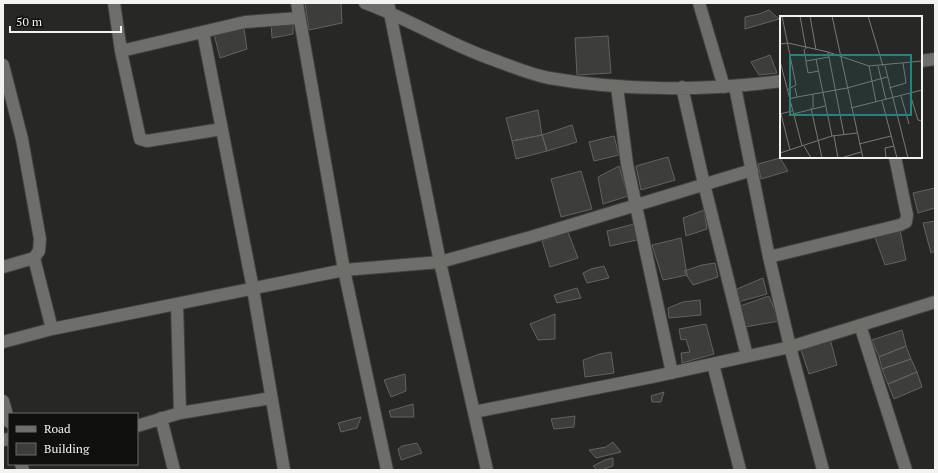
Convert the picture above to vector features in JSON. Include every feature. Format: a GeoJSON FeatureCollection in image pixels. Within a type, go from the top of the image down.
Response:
{"type":"FeatureCollection","features":[{"type":"Feature","properties":{"kind":"street"},"geometry":{"type":"LineString","coordinates":[[114,3],[121,51],[140,139],[147,141],[222,129]]}},
{"type":"Feature","properties":{"kind":"street"},"geometry":{"type":"LineString","coordinates":[[297,3],[344,270],[387,470]]}},
{"type":"Feature","properties":{"kind":"street"},"geometry":{"type":"LineString","coordinates":[[365,3],[389,7],[485,57],[548,77],[616,87],[730,87],[780,81]]}},
{"type":"Feature","properties":{"kind":"street"},"geometry":{"type":"LineString","coordinates":[[698,3],[730,87],[752,170],[769,257],[790,347],[823,470]]}},
{"type":"Feature","properties":{"kind":"street"},"geometry":{"type":"LineString","coordinates":[[389,7],[440,262],[487,470]]}},
{"type":"Feature","properties":{"kind":"street"},"geometry":{"type":"LineString","coordinates":[[121,51],[245,22],[299,18]]}},
{"type":"Feature","properties":{"kind":"street"},"geometry":{"type":"LineString","coordinates":[[202,32],[253,289],[284,470]]}},
{"type":"Feature","properties":{"kind":"street"},"geometry":{"type":"LineString","coordinates":[[922,61],[935,59]]}},
{"type":"Feature","properties":{"kind":"street"},"geometry":{"type":"LineString","coordinates":[[3,65],[22,139],[38,220],[40,239],[38,251],[34,258],[52,329]]}},
{"type":"Feature","properties":{"kind":"street"},"geometry":{"type":"LineString","coordinates":[[616,87],[627,164],[672,373]]}},
{"type":"Feature","properties":{"kind":"street"},"geometry":{"type":"LineString","coordinates":[[682,87],[704,184],[747,356]]}},
{"type":"Feature","properties":{"kind":"street"},"geometry":{"type":"LineString","coordinates":[[769,257],[900,225],[906,222],[907,215],[895,158]]}},
{"type":"Feature","properties":{"kind":"street"},"geometry":{"type":"LineString","coordinates":[[3,342],[52,329],[344,270],[440,262],[532,237],[752,170]]}},
{"type":"Feature","properties":{"kind":"street"},"geometry":{"type":"LineString","coordinates":[[3,267],[34,258]]}},
{"type":"Feature","properties":{"kind":"street"},"geometry":{"type":"LineString","coordinates":[[177,304],[180,413]]}},
{"type":"Feature","properties":{"kind":"street"},"geometry":{"type":"LineString","coordinates":[[474,412],[672,373],[790,347],[860,325],[934,306]]}},
{"type":"Feature","properties":{"kind":"street"},"geometry":{"type":"LineString","coordinates":[[860,325],[906,470]]}},
{"type":"Feature","properties":{"kind":"street"},"geometry":{"type":"LineString","coordinates":[[713,364],[740,470]]}},
{"type":"Feature","properties":{"kind":"street"},"geometry":{"type":"LineString","coordinates":[[138,426],[180,413],[271,398]]}},
{"type":"Feature","properties":{"kind":"street"},"geometry":{"type":"LineString","coordinates":[[3,401],[8,418]]}},
{"type":"Feature","properties":{"kind":"street"},"geometry":{"type":"LineString","coordinates":[[161,418],[174,470]]}},
{"type":"Feature","properties":{"kind":"building"},"geometry":{"type":"Polygon","coordinates":[[[305,3],[341,3],[342,23],[309,30],[305,3]]]}},
{"type":"Feature","properties":{"kind":"building"},"geometry":{"type":"Polygon","coordinates":[[[769,10],[779,19],[745,29],[745,17],[769,10]]]}},
{"type":"Feature","properties":{"kind":"building"},"geometry":{"type":"Polygon","coordinates":[[[293,18],[293,34],[272,38],[271,23],[293,18]]]}},
{"type":"Feature","properties":{"kind":"building"},"geometry":{"type":"Polygon","coordinates":[[[243,22],[247,49],[220,58],[214,34],[243,22]]]}},
{"type":"Feature","properties":{"kind":"building"},"geometry":{"type":"Polygon","coordinates":[[[608,36],[611,73],[577,75],[575,38],[608,36]]]}},
{"type":"Feature","properties":{"kind":"building"},"geometry":{"type":"Polygon","coordinates":[[[770,55],[777,73],[759,75],[751,62],[770,55]]]}},
{"type":"Feature","properties":{"kind":"building"},"geometry":{"type":"Polygon","coordinates":[[[538,110],[542,135],[512,141],[506,118],[538,110]]]}},
{"type":"Feature","properties":{"kind":"building"},"geometry":{"type":"Polygon","coordinates":[[[572,125],[577,142],[547,151],[542,135],[572,125]]]}},
{"type":"Feature","properties":{"kind":"building"},"geometry":{"type":"Polygon","coordinates":[[[542,135],[547,151],[516,159],[512,141],[542,135]]]}},
{"type":"Feature","properties":{"kind":"building"},"geometry":{"type":"Polygon","coordinates":[[[614,136],[619,155],[594,161],[589,142],[614,136]]]}},
{"type":"Feature","properties":{"kind":"building"},"geometry":{"type":"Polygon","coordinates":[[[668,157],[675,180],[641,190],[636,166],[668,157]]]}},
{"type":"Feature","properties":{"kind":"building"},"geometry":{"type":"Polygon","coordinates":[[[780,158],[788,171],[761,179],[758,164],[780,158]]]}},
{"type":"Feature","properties":{"kind":"building"},"geometry":{"type":"Polygon","coordinates":[[[619,166],[628,196],[603,204],[598,177],[619,166]]]}},
{"type":"Feature","properties":{"kind":"building"},"geometry":{"type":"Polygon","coordinates":[[[581,171],[592,209],[561,217],[551,179],[581,171]]]}},
{"type":"Feature","properties":{"kind":"building"},"geometry":{"type":"Polygon","coordinates":[[[935,188],[935,208],[918,213],[913,193],[935,188]]]}},
{"type":"Feature","properties":{"kind":"building"},"geometry":{"type":"Polygon","coordinates":[[[704,210],[707,229],[686,236],[683,218],[704,210]]]}},
{"type":"Feature","properties":{"kind":"building"},"geometry":{"type":"Polygon","coordinates":[[[935,221],[935,251],[931,253],[923,223],[935,221]]]}},
{"type":"Feature","properties":{"kind":"building"},"geometry":{"type":"Polygon","coordinates":[[[634,224],[637,240],[610,246],[607,231],[634,224]]]}},
{"type":"Feature","properties":{"kind":"building"},"geometry":{"type":"Polygon","coordinates":[[[900,230],[906,260],[885,265],[875,237],[900,230]]]}},
{"type":"Feature","properties":{"kind":"building"},"geometry":{"type":"Polygon","coordinates":[[[568,232],[578,258],[550,267],[542,241],[568,232]]]}},
{"type":"Feature","properties":{"kind":"building"},"geometry":{"type":"Polygon","coordinates":[[[681,238],[687,275],[663,280],[652,245],[681,238]]]}},
{"type":"Feature","properties":{"kind":"building"},"geometry":{"type":"Polygon","coordinates":[[[715,263],[718,277],[693,285],[684,271],[702,265],[715,263]]]}},
{"type":"Feature","properties":{"kind":"building"},"geometry":{"type":"Polygon","coordinates":[[[604,266],[609,278],[587,283],[583,273],[591,269],[604,266]]]}},
{"type":"Feature","properties":{"kind":"building"},"geometry":{"type":"Polygon","coordinates":[[[763,278],[767,294],[738,302],[737,289],[763,278]]]}},
{"type":"Feature","properties":{"kind":"building"},"geometry":{"type":"Polygon","coordinates":[[[577,288],[581,298],[557,303],[554,295],[577,288]]]}},
{"type":"Feature","properties":{"kind":"building"},"geometry":{"type":"Polygon","coordinates":[[[769,296],[779,321],[745,327],[740,306],[769,296]]]}},
{"type":"Feature","properties":{"kind":"building"},"geometry":{"type":"Polygon","coordinates":[[[700,300],[701,315],[669,318],[668,308],[683,302],[700,300]]]}},
{"type":"Feature","properties":{"kind":"building"},"geometry":{"type":"Polygon","coordinates":[[[555,314],[555,339],[538,340],[530,324],[555,314]]]}},
{"type":"Feature","properties":{"kind":"building"},"geometry":{"type":"Polygon","coordinates":[[[706,324],[714,354],[682,363],[681,353],[690,352],[686,339],[681,340],[679,329],[706,324]]]}},
{"type":"Feature","properties":{"kind":"building"},"geometry":{"type":"Polygon","coordinates":[[[902,330],[906,346],[879,357],[872,340],[902,330]]]}},
{"type":"Feature","properties":{"kind":"building"},"geometry":{"type":"Polygon","coordinates":[[[829,335],[837,365],[809,374],[799,344],[829,335]]]}},
{"type":"Feature","properties":{"kind":"building"},"geometry":{"type":"Polygon","coordinates":[[[906,346],[911,359],[882,369],[879,357],[906,346]]]}},
{"type":"Feature","properties":{"kind":"building"},"geometry":{"type":"Polygon","coordinates":[[[611,352],[614,373],[585,377],[583,360],[611,352]]]}},
{"type":"Feature","properties":{"kind":"building"},"geometry":{"type":"Polygon","coordinates":[[[911,359],[917,372],[888,384],[882,369],[911,359]]]}},
{"type":"Feature","properties":{"kind":"building"},"geometry":{"type":"Polygon","coordinates":[[[917,372],[922,387],[894,399],[888,384],[917,372]]]}},
{"type":"Feature","properties":{"kind":"building"},"geometry":{"type":"Polygon","coordinates":[[[405,374],[406,391],[391,397],[384,380],[405,374]]]}},
{"type":"Feature","properties":{"kind":"building"},"geometry":{"type":"Polygon","coordinates":[[[664,392],[661,402],[652,402],[651,396],[664,392]]]}},
{"type":"Feature","properties":{"kind":"building"},"geometry":{"type":"Polygon","coordinates":[[[413,404],[414,417],[391,417],[389,411],[413,404]]]}},
{"type":"Feature","properties":{"kind":"building"},"geometry":{"type":"Polygon","coordinates":[[[575,416],[574,427],[554,429],[551,419],[575,416]]]}},
{"type":"Feature","properties":{"kind":"building"},"geometry":{"type":"Polygon","coordinates":[[[361,417],[357,428],[341,432],[338,423],[361,417]]]}},
{"type":"Feature","properties":{"kind":"building"},"geometry":{"type":"Polygon","coordinates":[[[613,442],[621,452],[596,458],[589,450],[606,447],[613,442]]]}},
{"type":"Feature","properties":{"kind":"building"},"geometry":{"type":"Polygon","coordinates":[[[417,443],[422,453],[401,460],[398,449],[402,446],[417,443]]]}},
{"type":"Feature","properties":{"kind":"building"},"geometry":{"type":"Polygon","coordinates":[[[613,458],[613,466],[597,470],[593,466],[605,460],[613,458]]]}}]}
